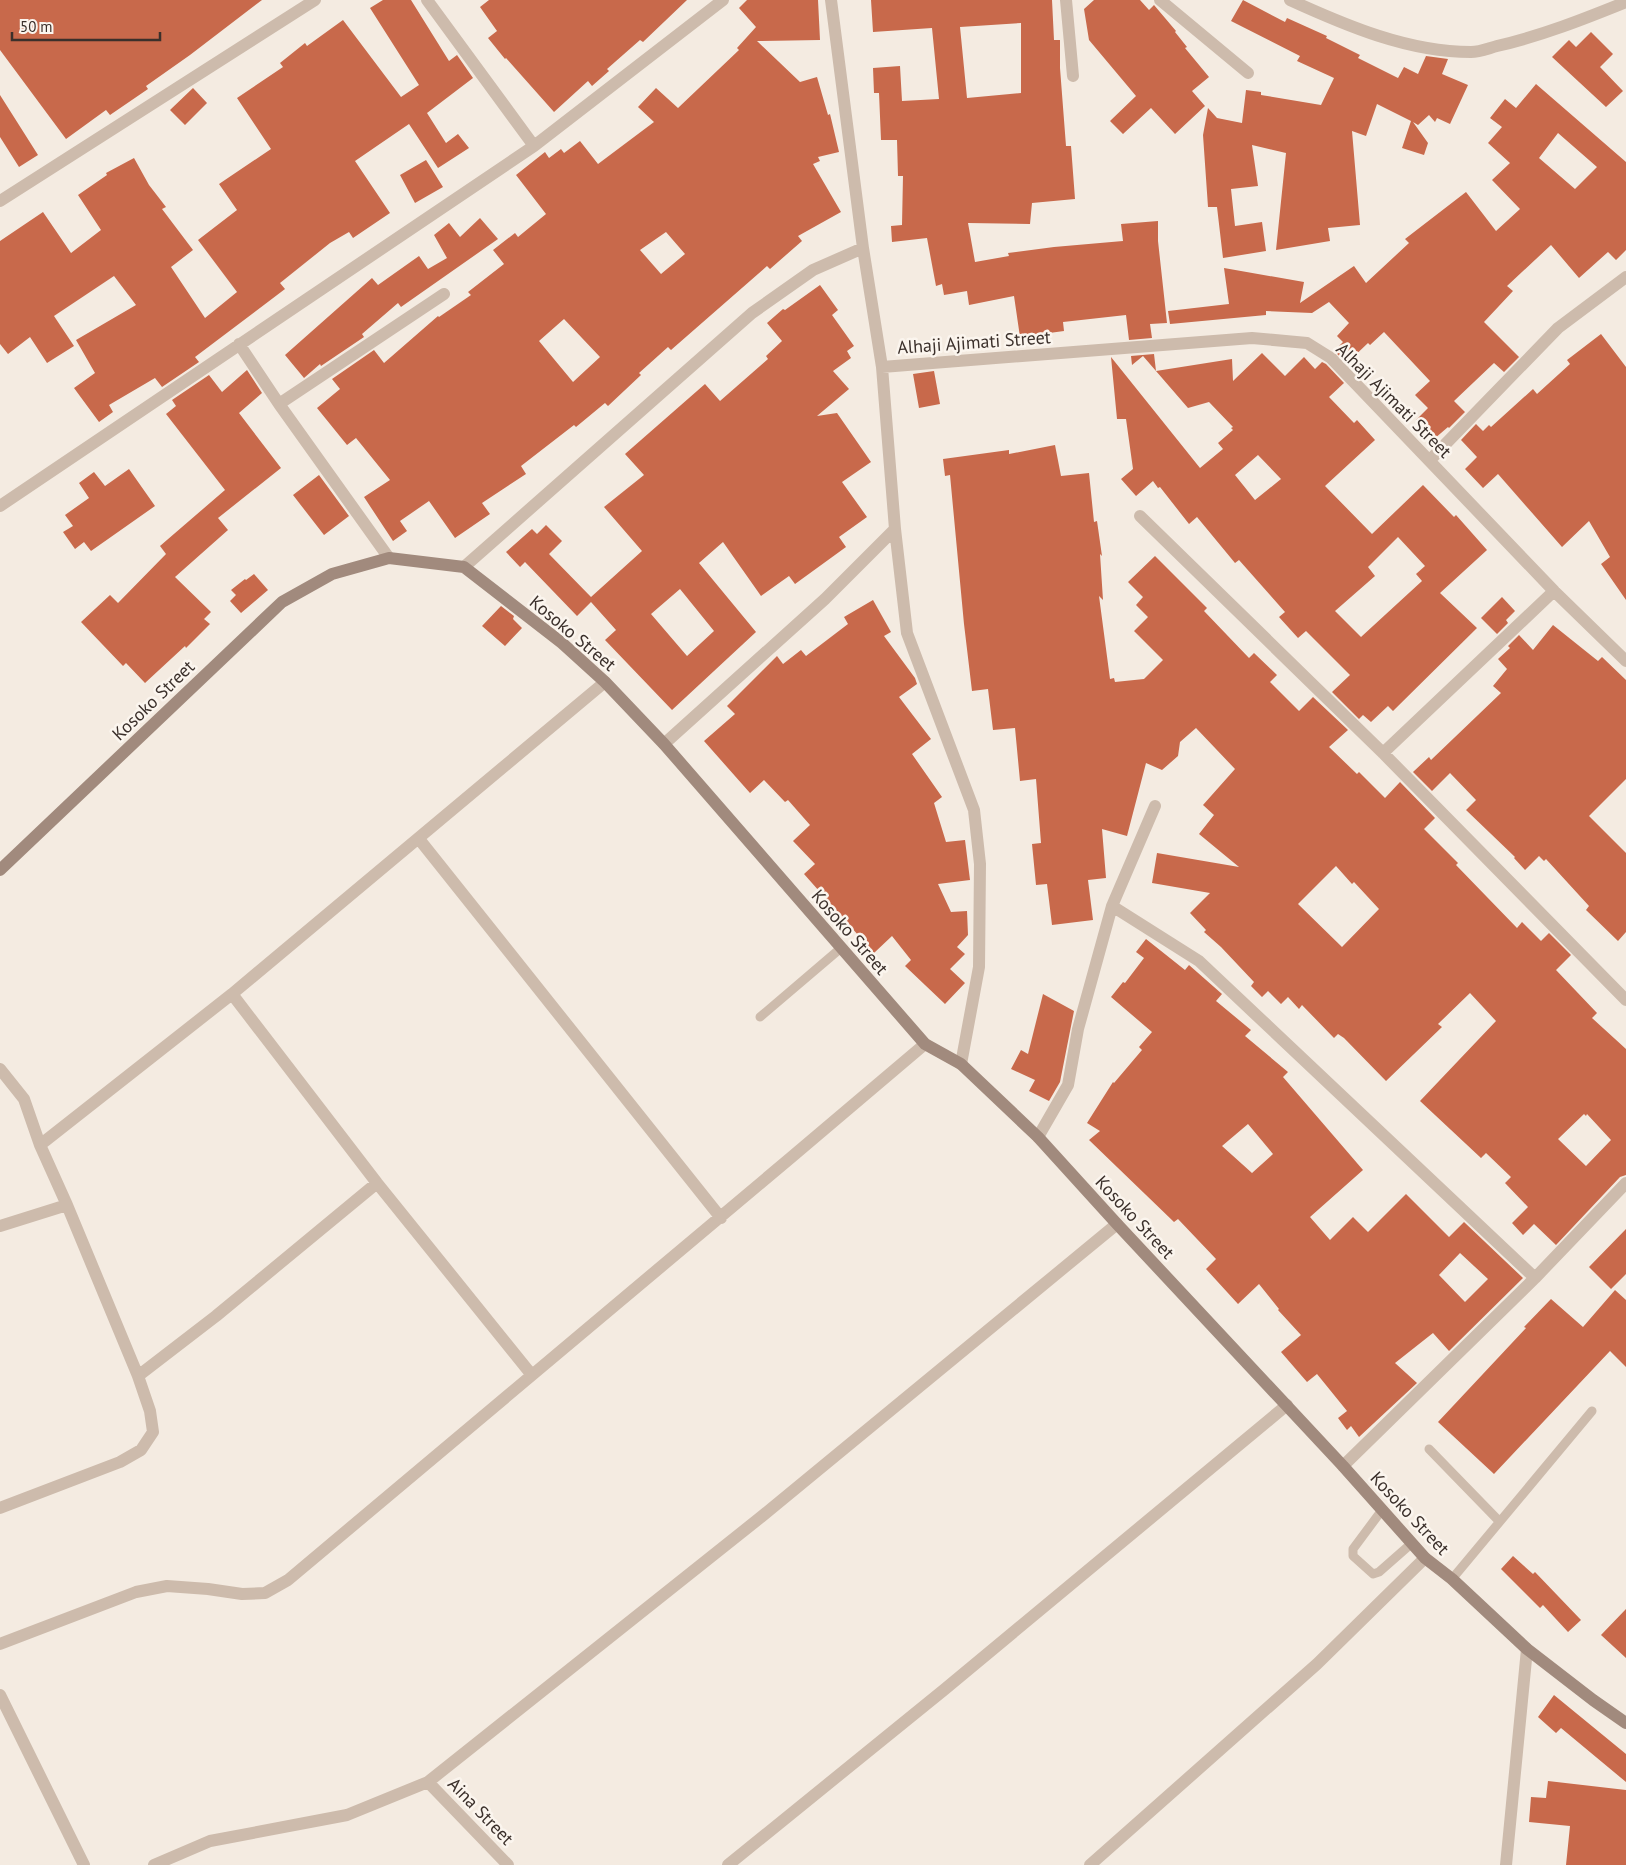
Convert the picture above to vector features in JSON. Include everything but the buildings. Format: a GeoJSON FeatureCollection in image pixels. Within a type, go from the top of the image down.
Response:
{"type":"FeatureCollection","features":[{"type":"Feature","properties":{"kind":"street"},"geometry":{"type":"LineString","coordinates":[[0,201],[315,0]]}},
{"type":"Feature","properties":{"kind":"street"},"geometry":{"type":"LineString","coordinates":[[428,0],[534,146]]}},
{"type":"Feature","properties":{"kind":"street"},"geometry":{"type":"LineString","coordinates":[[0,506],[534,146],[722,0]]}},
{"type":"Feature","properties":{"kind":"street"},"geometry":{"type":"LineString","coordinates":[[831,0],[863,248],[882,367],[895,529],[907,632],[974,810],[980,864],[979,967],[961,1064]]}},
{"type":"Feature","properties":{"kind":"street"},"geometry":{"type":"LineString","coordinates":[[1066,0],[1073,76]]}},
{"type":"Feature","properties":{"kind":"street"},"geometry":{"type":"LineString","coordinates":[[1160,0],[1248,73]]}},
{"type":"Feature","properties":{"kind":"street"},"geometry":{"type":"LineString","coordinates":[[1290,0],[1320,14],[1375,35],[1426,48],[1473,52],[1516,42],[1626,2]]}},
{"type":"Feature","properties":{"kind":"street"},"geometry":{"type":"LineString","coordinates":[[464,567],[752,313],[813,270],[863,248]]}},
{"type":"Feature","properties":{"kind":"street"},"geometry":{"type":"LineString","coordinates":[[1430,460],[1558,328],[1626,277]]}},
{"type":"Feature","properties":{"kind":"street"},"geometry":{"type":"LineString","coordinates":[[279,404],[444,294]]}},
{"type":"Feature","properties":{"kind":"street","name":"Alhaji Ajimati Street"},"geometry":{"type":"LineString","coordinates":[[882,367],[1252,338],[1307,343],[1331,358],[1554,591],[1626,661]]}},
{"type":"Feature","properties":{"kind":"street"},"geometry":{"type":"LineString","coordinates":[[239,344],[279,404],[389,558]]}},
{"type":"Feature","properties":{"kind":"street"},"geometry":{"type":"LineString","coordinates":[[1140,516],[1383,753],[1626,1000]]}},
{"type":"Feature","properties":{"kind":"street"},"geometry":{"type":"LineString","coordinates":[[664,744],[825,599],[895,529]]}},
{"type":"Feature","properties":{"kind":"street","name":"Kosoko Street"},"geometry":{"type":"LineString","coordinates":[[0,870],[282,602],[332,574],[389,558],[464,567],[562,643],[605,682],[664,744],[925,1044],[961,1064],[1038,1137],[1343,1466],[1425,1558],[1452,1579],[1527,1649],[1626,1723]]}},
{"type":"Feature","properties":{"kind":"street"},"geometry":{"type":"LineString","coordinates":[[1383,753],[1554,591]]}},
{"type":"Feature","properties":{"kind":"street"},"geometry":{"type":"LineString","coordinates":[[40,1145],[232,994],[605,682]]}},
{"type":"Feature","properties":{"kind":"street"},"geometry":{"type":"LineString","coordinates":[[1038,1137],[1068,1085],[1078,1029],[1112,906],[1156,806]]}},
{"type":"Feature","properties":{"kind":"street"},"geometry":{"type":"LineString","coordinates":[[418,839],[721,1218]]}},
{"type":"Feature","properties":{"kind":"street"},"geometry":{"type":"LineString","coordinates":[[1112,906],[1199,961],[1535,1278]]}},
{"type":"Feature","properties":{"kind":"street"},"geometry":{"type":"LineString","coordinates":[[232,994],[377,1183],[531,1374]]}},
{"type":"Feature","properties":{"kind":"street"},"geometry":{"type":"LineString","coordinates":[[0,1644],[136,1592],[166,1586],[242,1594],[265,1593],[288,1580],[531,1374],[721,1218],[925,1044]]}},
{"type":"Feature","properties":{"kind":"street"},"geometry":{"type":"LineString","coordinates":[[0,1069],[24,1099],[40,1145],[138,1376],[150,1411],[153,1432],[142,1450],[120,1462],[0,1508]]}},
{"type":"Feature","properties":{"kind":"street"},"geometry":{"type":"LineString","coordinates":[[138,1376],[216,1316],[377,1183]]}},
{"type":"Feature","properties":{"kind":"street"},"geometry":{"type":"LineString","coordinates":[[1343,1466],[1535,1278],[1626,1183]]}},
{"type":"Feature","properties":{"kind":"street"},"geometry":{"type":"LineString","coordinates":[[0,1226],[67,1205]]}},
{"type":"Feature","properties":{"kind":"street"},"geometry":{"type":"LineString","coordinates":[[154,1865],[210,1841],[347,1814],[428,1782],[761,1517],[1117,1224]]}},
{"type":"Feature","properties":{"kind":"street"},"geometry":{"type":"LineString","coordinates":[[728,1865],[952,1683],[1286,1405]]}},
{"type":"Feature","properties":{"kind":"street"},"geometry":{"type":"LineString","coordinates":[[1090,1865],[1317,1664],[1425,1558]]}},
{"type":"Feature","properties":{"kind":"street"},"geometry":{"type":"LineString","coordinates":[[1506,1865],[1527,1649]]}},
{"type":"Feature","properties":{"kind":"street"},"geometry":{"type":"LineString","coordinates":[[0,1695],[84,1865]]}},
{"type":"Feature","properties":{"kind":"street","name":"Aina Street"},"geometry":{"type":"LineString","coordinates":[[428,1782],[508,1865]]}},
{"type":"Feature","properties":{"kind":"lane"},"geometry":{"type":"LineString","coordinates":[[760,1017],[841,948]]}},
{"type":"Feature","properties":{"kind":"lane"},"geometry":{"type":"LineString","coordinates":[[1452,1579],[1592,1411]]}},
{"type":"Feature","properties":{"kind":"lane"},"geometry":{"type":"LineString","coordinates":[[1429,1449],[1499,1521]]}},
{"type":"Feature","properties":{"kind":"lane"},"geometry":{"type":"LineString","coordinates":[[1382,1510],[1353,1549],[1355,1559],[1373,1574],[1379,1572],[1412,1544]]}}]}
